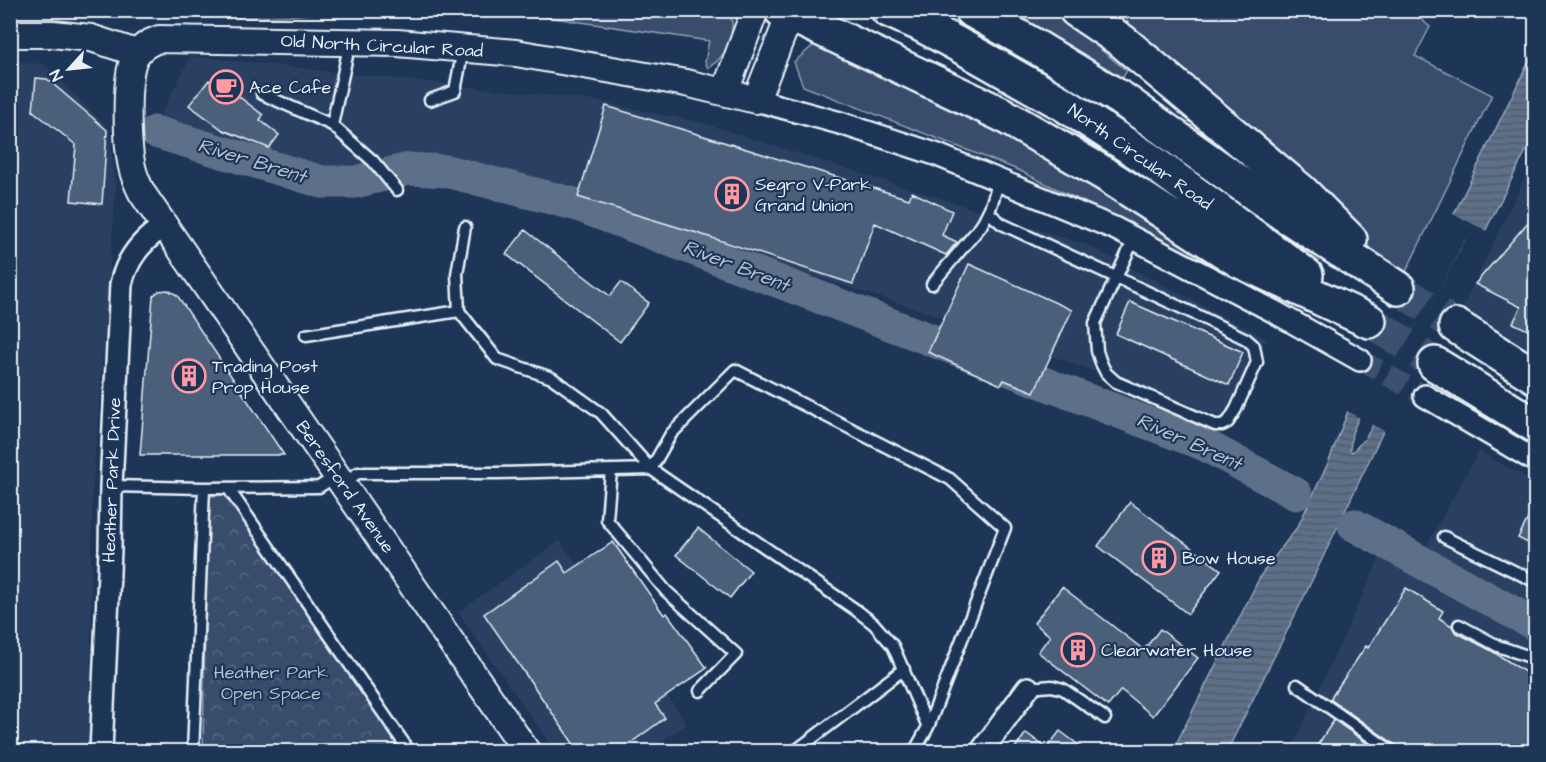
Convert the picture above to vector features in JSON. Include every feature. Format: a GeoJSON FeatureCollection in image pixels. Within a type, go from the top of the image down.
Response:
{"type":"FeatureCollection","features":[{"type":"Feature","properties":{"kind":"highway","name":"North Circular Road"},"geometry":{"type":"LineString","coordinates":[[788,12],[1001,114],[1105,174],[1238,260],[1373,323],[1148,159],[1065,105],[958,45],[888,10]]}},
{"type":"Feature","properties":{"kind":"highway","name":"North Circular Road"},"geometry":{"type":"LineString","coordinates":[[971,10],[1034,45],[1122,99],[1285,215],[1398,288],[1301,191],[1122,41],[1076,10]]}},
{"type":"Feature","properties":{"kind":"highway"},"geometry":{"type":"LineString","coordinates":[[1456,326],[1536,377]]}},
{"type":"Feature","properties":{"kind":"highway"},"geometry":{"type":"LineString","coordinates":[[1435,364],[1536,426]]}},
{"type":"Feature","properties":{"kind":"street"},"geometry":{"type":"LineString","coordinates":[[725,92],[754,10]]}},
{"type":"Feature","properties":{"kind":"street"},"geometry":{"type":"LineString","coordinates":[[788,12],[756,100],[935,154],[1114,228],[1360,360]]}},
{"type":"Feature","properties":{"kind":"street"},"geometry":{"type":"LineString","coordinates":[[10,34],[52,34],[92,38],[137,53]]}},
{"type":"Feature","properties":{"kind":"street","name":"Old North Circular Road"},"geometry":{"type":"LineString","coordinates":[[137,53],[148,43],[159,39],[397,43],[463,48],[516,53],[725,92],[756,100]]}},
{"type":"Feature","properties":{"kind":"street","name":"Beresford Avenue"},"geometry":{"type":"LineString","coordinates":[[137,53],[130,71],[128,87],[132,166],[142,193],[527,752]]}},
{"type":"Feature","properties":{"kind":"street","name":"Heather Park Drive"},"geometry":{"type":"LineString","coordinates":[[101,752],[121,284],[132,255],[154,232],[164,226]]}},
{"type":"Feature","properties":{"kind":"street"},"geometry":{"type":"LineString","coordinates":[[1425,396],[1536,461]]}},
{"type":"Feature","properties":{"kind":"street"},"geometry":{"type":"LineString","coordinates":[[981,752],[1029,688]]}},
{"type":"Feature","properties":{"kind":"lane"},"geometry":{"type":"LineString","coordinates":[[332,125],[350,42]]}},
{"type":"Feature","properties":{"kind":"lane"},"geometry":{"type":"LineString","coordinates":[[430,100],[455,91],[463,48]]}},
{"type":"Feature","properties":{"kind":"lane"},"geometry":{"type":"LineString","coordinates":[[262,94],[332,125],[373,161],[396,190]]}},
{"type":"Feature","properties":{"kind":"lane"},"geometry":{"type":"LineString","coordinates":[[932,284],[981,226],[999,180]]}},
{"type":"Feature","properties":{"kind":"lane"},"geometry":{"type":"LineString","coordinates":[[988,212],[1002,224],[1116,276],[1246,339],[1254,346],[1257,362],[1228,422],[1222,425],[1215,425],[1116,382],[1106,373],[1099,357],[1095,323],[1116,276],[1134,239]]}},
{"type":"Feature","properties":{"kind":"lane"},"geometry":{"type":"LineString","coordinates":[[465,227],[457,274],[459,311],[497,359],[552,378],[562,385],[601,413],[651,469],[874,624],[893,646],[928,727]]}},
{"type":"Feature","properties":{"kind":"lane"},"geometry":{"type":"LineString","coordinates":[[306,334],[459,311]]}},
{"type":"Feature","properties":{"kind":"lane"},"geometry":{"type":"LineString","coordinates":[[651,469],[671,434],[735,370],[950,479],[1005,528],[928,727],[914,752]]}},
{"type":"Feature","properties":{"kind":"lane"},"geometry":{"type":"LineString","coordinates":[[111,486],[319,487],[358,473],[499,473],[651,469]]}},
{"type":"Feature","properties":{"kind":"lane"},"geometry":{"type":"LineString","coordinates":[[611,470],[607,520],[666,591],[736,654],[700,691]]}},
{"type":"Feature","properties":{"kind":"lane"},"geometry":{"type":"LineString","coordinates":[[193,752],[204,488]]}},
{"type":"Feature","properties":{"kind":"lane"},"geometry":{"type":"LineString","coordinates":[[228,488],[410,752]]}},
{"type":"Feature","properties":{"kind":"lane"},"geometry":{"type":"LineString","coordinates":[[1444,537],[1536,582]]}},
{"type":"Feature","properties":{"kind":"lane"},"geometry":{"type":"LineString","coordinates":[[1459,625],[1498,646],[1536,660]]}},
{"type":"Feature","properties":{"kind":"lane"},"geometry":{"type":"LineString","coordinates":[[794,752],[904,669]]}},
{"type":"Feature","properties":{"kind":"lane"},"geometry":{"type":"LineString","coordinates":[[1029,688],[1052,686],[1064,689],[1105,718]]}},
{"type":"Feature","properties":{"kind":"lane"},"geometry":{"type":"LineString","coordinates":[[1297,686],[1393,752]]}},
{"type":"Feature","properties":{"kind":"shaded area"},"geometry":{"type":"Polygon","coordinates":[[[1535,49],[1535,133],[1377,444],[1227,751],[1172,752],[1261,575],[1298,526],[1329,461],[1348,411],[1439,234],[1454,214],[1535,49]],[[1467,222],[1455,234],[1359,417],[1352,433],[1350,450],[1352,452],[1365,439],[1373,425],[1470,231],[1467,222]]]}},
{"type":"Feature","properties":{"kind":"shaded area"},"geometry":{"type":"Polygon","coordinates":[[[191,56],[590,100],[699,122],[1087,245],[1267,339],[1228,419],[948,319],[425,152],[342,167],[292,161],[160,116],[191,56]]]}},
{"type":"Feature","properties":{"kind":"shaded area"},"geometry":{"type":"Polygon","coordinates":[[[10,62],[44,64],[109,129],[116,188],[92,494],[90,751],[11,751],[10,62]]]}},
{"type":"Feature","properties":{"kind":"shaded area"},"geometry":{"type":"Polygon","coordinates":[[[1535,156],[1535,357],[1463,307],[1535,156]]]}},
{"type":"Feature","properties":{"kind":"shaded area"},"geometry":{"type":"Polygon","coordinates":[[[1479,451],[1535,483],[1535,605],[1425,548],[1479,451]]]}},
{"type":"Feature","properties":{"kind":"shaded area"},"geometry":{"type":"Polygon","coordinates":[[[560,541],[687,724],[648,751],[555,751],[458,612],[560,541]]]}},
{"type":"Feature","properties":{"kind":"shaded area"},"geometry":{"type":"Polygon","coordinates":[[[1383,551],[1535,641],[1535,751],[1290,752],[1383,551]]]}},
{"type":"Feature","properties":{"kind":"green space"},"geometry":{"type":"Polygon","coordinates":[[[119,10],[337,11],[228,18],[119,10]]]}},
{"type":"Feature","properties":{"kind":"green space"},"geometry":{"type":"Polygon","coordinates":[[[1410,10],[1430,27],[1415,56],[1492,95],[1398,288],[1076,11],[1410,10]]]}},
{"type":"Feature","properties":{"kind":"green space"},"geometry":{"type":"Polygon","coordinates":[[[506,11],[728,11],[732,28],[724,53],[708,68],[705,62],[709,41],[506,11]]]}},
{"type":"Feature","properties":{"kind":"green space"},"geometry":{"type":"Polygon","coordinates":[[[1011,11],[1053,11],[1127,71],[1121,80],[1011,11]]]}},
{"type":"Feature","properties":{"kind":"green space"},"geometry":{"type":"Polygon","coordinates":[[[815,44],[1034,144],[1227,272],[1018,170],[803,86],[794,62],[815,44]]]}},
{"type":"Feature","properties":{"kind":"green space","name":"Heather Park Open Space"},"geometry":{"type":"Polygon","coordinates":[[[227,495],[402,751],[203,752],[207,496],[227,495]]]}},
{"type":"Feature","properties":{"kind":"pier"},"geometry":{"type":"Polygon","coordinates":[[[1451,213],[1489,232],[1386,432],[1371,424],[1465,240],[1468,225],[1457,236],[1362,419],[1345,410],[1437,232],[1451,213]]]}},
{"type":"Feature","properties":{"kind":"building"},"geometry":{"type":"Polygon","coordinates":[[[36,78],[47,79],[107,130],[102,204],[71,201],[76,145],[33,111],[36,78]]]}},
{"type":"Feature","properties":{"kind":"building"},"geometry":{"type":"Polygon","coordinates":[[[209,80],[218,87],[221,83],[263,115],[260,120],[279,135],[269,148],[223,130],[189,105],[209,80]]]}},
{"type":"Feature","properties":{"kind":"building","name":"Segro V-Park Grand Union"},"geometry":{"type":"Polygon","coordinates":[[[606,106],[909,199],[912,192],[952,211],[942,235],[957,242],[946,255],[875,223],[853,284],[578,197],[606,106]]]}},
{"type":"Feature","properties":{"kind":"building"},"geometry":{"type":"Polygon","coordinates":[[[1536,213],[1536,334],[1513,323],[1521,307],[1475,284],[1536,213]]]}},
{"type":"Feature","properties":{"kind":"building"},"geometry":{"type":"Polygon","coordinates":[[[525,230],[610,296],[621,282],[649,303],[620,342],[506,254],[525,230]]]}},
{"type":"Feature","properties":{"kind":"building"},"geometry":{"type":"Polygon","coordinates":[[[969,264],[1072,310],[1034,392],[1004,380],[1001,385],[928,352],[969,264]]]}},
{"type":"Feature","properties":{"kind":"building","name":"Trading Post Prop House"},"geometry":{"type":"Polygon","coordinates":[[[168,290],[177,295],[284,455],[140,455],[153,296],[159,291],[168,290]]]}},
{"type":"Feature","properties":{"kind":"building"},"geometry":{"type":"Polygon","coordinates":[[[1130,302],[1243,352],[1229,385],[1116,334],[1130,302]]]}},
{"type":"Feature","properties":{"kind":"building","name":"Bow House"},"geometry":{"type":"Polygon","coordinates":[[[1130,502],[1221,570],[1188,614],[1098,546],[1130,502]]]}},
{"type":"Feature","properties":{"kind":"building"},"geometry":{"type":"Polygon","coordinates":[[[1536,503],[1536,547],[1518,538],[1536,503]]]}},
{"type":"Feature","properties":{"kind":"building"},"geometry":{"type":"Polygon","coordinates":[[[698,528],[751,571],[730,598],[676,555],[698,528]]]}},
{"type":"Feature","properties":{"kind":"building"},"geometry":{"type":"Polygon","coordinates":[[[613,542],[664,615],[667,613],[707,668],[655,704],[665,718],[618,752],[579,752],[484,614],[559,561],[567,573],[613,542]]]}},
{"type":"Feature","properties":{"kind":"building","name":"Clearwater House"},"geometry":{"type":"Polygon","coordinates":[[[1062,587],[1144,650],[1160,629],[1198,658],[1153,716],[1121,690],[1108,706],[1038,652],[1050,636],[1034,623],[1062,587]]]}},
{"type":"Feature","properties":{"kind":"building"},"geometry":{"type":"Polygon","coordinates":[[[1406,588],[1443,611],[1439,618],[1452,626],[1455,632],[1492,651],[1536,679],[1536,752],[1400,752],[1397,746],[1330,699],[1366,646],[1368,648],[1406,588]]]}},
{"type":"Feature","properties":{"kind":"building"},"geometry":{"type":"Polygon","coordinates":[[[1334,720],[1379,752],[1313,752],[1334,720]]]}},
{"type":"Feature","properties":{"kind":"building"},"geometry":{"type":"Polygon","coordinates":[[[1060,731],[1088,752],[1012,752],[1026,733],[1047,748],[1060,731]]]}},
{"type":"Feature","properties":{"kind":"waterway","name":"River Brent"},"geometry":{"type":"LineString","coordinates":[[155,132],[322,182],[355,182],[409,169],[446,171],[578,205],[1203,444],[1296,494]]}},
{"type":"Feature","properties":{"kind":"waterway","name":"River Brent"},"geometry":{"type":"LineString","coordinates":[[1354,525],[1536,625]]}},
{"type":"Feature","properties":{"kind":"tunnel"},"geometry":{"type":"LineString","coordinates":[[1398,288],[1456,326]]}},
{"type":"Feature","properties":{"kind":"tunnel"},"geometry":{"type":"LineString","coordinates":[[1378,326],[1435,364]]}},
{"type":"Feature","properties":{"kind":"tunnel"},"geometry":{"type":"LineString","coordinates":[[1360,360],[1425,396]]}},
{"type":"Feature","properties":{"kind":"place","name":"Ace Cafe"},"geometry":{"type":"Point","coordinates":[226,87]}},
{"type":"Feature","properties":{"kind":"place","name":"Segro V-Park Grand Union"},"geometry":{"type":"Point","coordinates":[732,194]}},
{"type":"Feature","properties":{"kind":"place","name":"Trading Post Prop House"},"geometry":{"type":"Point","coordinates":[189,376]}},
{"type":"Feature","properties":{"kind":"place","name":"Bow House"},"geometry":{"type":"Point","coordinates":[1159,558]}},
{"type":"Feature","properties":{"kind":"place","name":"Clearwater House"},"geometry":{"type":"Point","coordinates":[1078,650]}}]}
